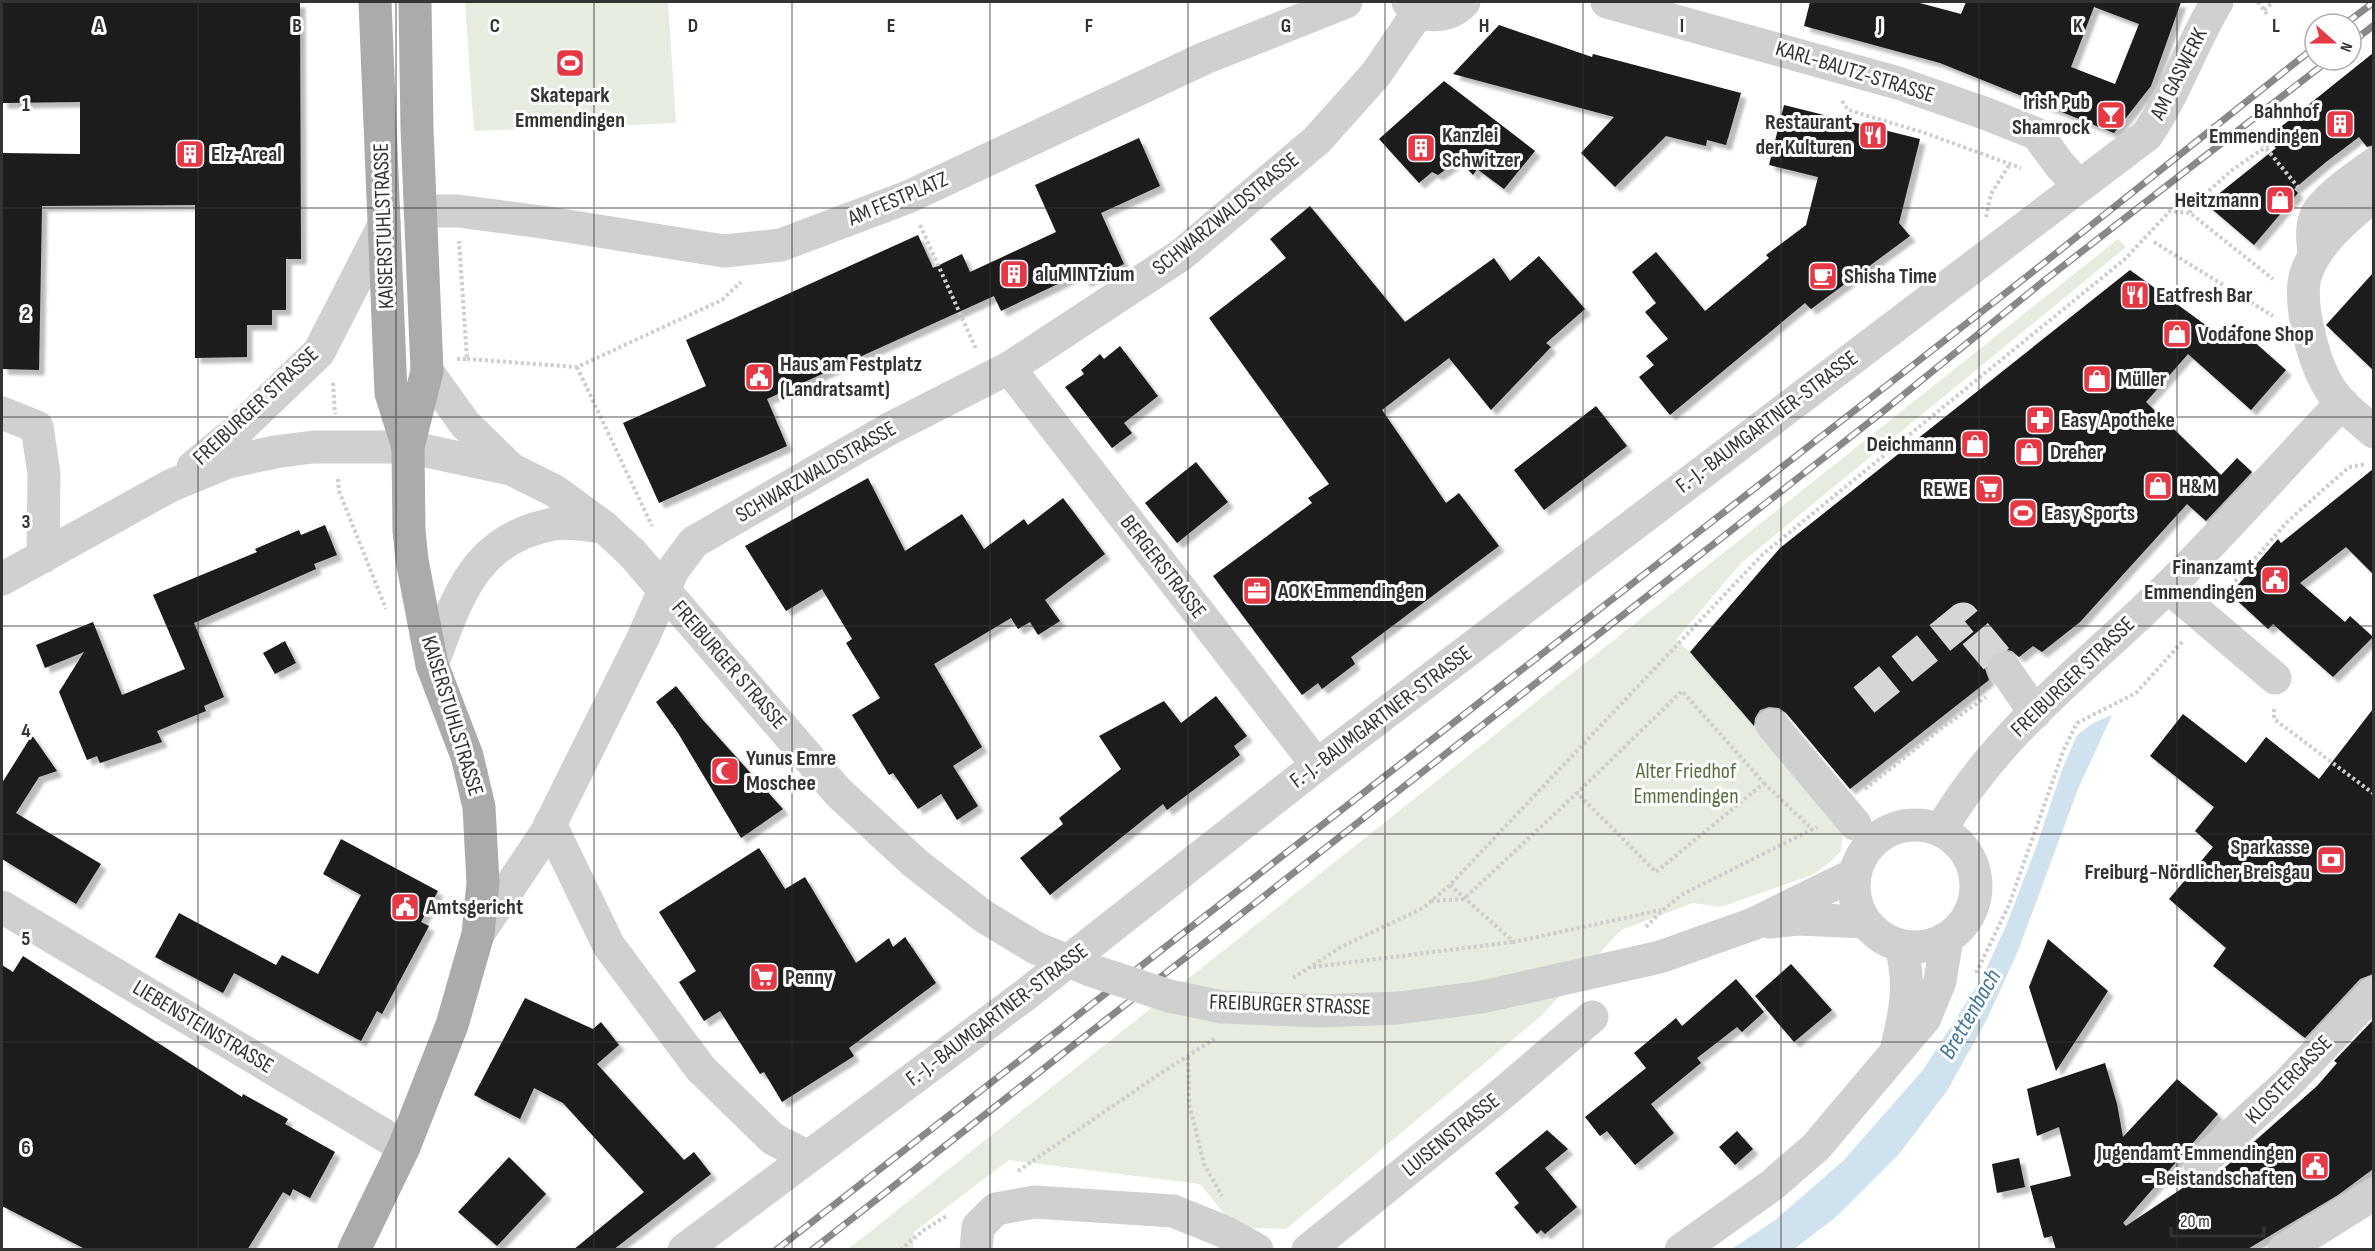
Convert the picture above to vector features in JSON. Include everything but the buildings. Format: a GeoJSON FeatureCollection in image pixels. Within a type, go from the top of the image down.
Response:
{"type":"FeatureCollection","features":[{"type":"Feature","properties":{"kind":"main road","name":"KAISERSTUHLSTRASSE"},"geometry":{"type":"LineString","coordinates":[[375,2],[391,393],[408,447]]}},
{"type":"Feature","properties":{"kind":"main road","name":"KAISERSTUHLSTRASSE"},"geometry":{"type":"LineString","coordinates":[[354,1250],[404,1147],[452,1025],[478,934],[483,883],[479,807],[467,756],[432,664],[412,560],[409,531],[408,447],[427,371],[415,2]]}},
{"type":"Feature","properties":{"kind":"street","name":"AM FESTPLATZ"},"geometry":{"type":"LineString","coordinates":[[420,211],[458,211],[724,251],[781,245],[908,197],[1205,58],[1346,2]]}},
{"type":"Feature","properties":{"kind":"street"},"geometry":{"type":"LineString","coordinates":[[1414,6],[1436,16],[1449,13],[1464,2]]}},
{"type":"Feature","properties":{"kind":"street","name":"KARL-BAUTZ-STRASSE"},"geometry":{"type":"LineString","coordinates":[[1607,2],[1898,83],[1984,113],[2037,134],[2078,185]]}},
{"type":"Feature","properties":{"kind":"street","name":"AM GASWERK"},"geometry":{"type":"LineString","coordinates":[[2078,185],[2147,135],[2168,103],[2200,32],[2217,2]]}},
{"type":"Feature","properties":{"kind":"street","name":"SCHWARZWALDSTRASSE"},"geometry":{"type":"LineString","coordinates":[[478,934],[550,824],[643,638],[673,570],[694,542],[889,429],[999,374],[1181,255],[1317,140],[1376,74],[1414,6]]}},
{"type":"Feature","properties":{"kind":"street"},"geometry":{"type":"LineString","coordinates":[[2314,255],[2312,237],[2315,216],[2323,205],[2373,164]]}},
{"type":"Feature","properties":{"kind":"street","name":"F.-J.-BAUMGARTNER-STRASSE"},"geometry":{"type":"LineString","coordinates":[[684,1250],[1025,995],[1317,765],[2078,185]]}},
{"type":"Feature","properties":{"kind":"street"},"geometry":{"type":"LineString","coordinates":[[2373,195],[2330,236],[2314,255],[2306,272],[2302,290],[2310,338],[2326,382],[2342,403],[2373,432]]}},
{"type":"Feature","properties":{"kind":"street","name":"FREIBURGER STRASSE"},"geometry":{"type":"LineString","coordinates":[[170,486],[238,430],[319,351],[384,225]]}},
{"type":"Feature","properties":{"kind":"street","name":"FREIBURGER STRASSE"},"geometry":{"type":"LineString","coordinates":[[427,371],[465,424],[511,470]]}},
{"type":"Feature","properties":{"kind":"street","name":"BERGERSTRASSE"},"geometry":{"type":"LineString","coordinates":[[999,374],[1317,765]]}},
{"type":"Feature","properties":{"kind":"street","name":"FREIBURGER STRASSE"},"geometry":{"type":"LineString","coordinates":[[1941,830],[1968,786],[2002,745],[2168,587],[2342,403]]}},
{"type":"Feature","properties":{"kind":"street"},"geometry":{"type":"LineString","coordinates":[[2,413],[37,427],[44,474],[44,557]]}},
{"type":"Feature","properties":{"kind":"street","name":"FREIBURGER STRASSE"},"geometry":{"type":"LineString","coordinates":[[2,579],[170,486],[228,462],[313,447],[408,447],[511,470],[555,491],[604,527],[632,553],[838,792],[915,864],[983,916],[1036,948],[1101,974],[1169,996],[1222,1007],[1319,1011],[1398,1008],[1482,997],[1660,957],[1753,924],[1854,874]]}},
{"type":"Feature","properties":{"kind":"street"},"geometry":{"type":"LineString","coordinates":[[432,664],[455,603],[471,573],[488,555],[515,536],[555,523],[604,527]]}},
{"type":"Feature","properties":{"kind":"street"},"geometry":{"type":"LineString","coordinates":[[2168,587],[2275,678]]}},
{"type":"Feature","properties":{"kind":"street"},"geometry":{"type":"LineString","coordinates":[[2004,668],[2036,713]]}},
{"type":"Feature","properties":{"kind":"street"},"geometry":{"type":"LineString","coordinates":[[1766,717],[1863,833],[1861,857],[1854,874],[1855,899],[1866,922],[1881,937],[1901,946],[1924,946],[1947,938],[1961,926],[1971,910],[1976,891],[1975,873],[1968,855],[1956,841],[1941,830],[1923,825],[1904,825],[1887,831],[1863,833]]}},
{"type":"Feature","properties":{"kind":"street"},"geometry":{"type":"LineString","coordinates":[[550,824],[609,946],[694,1060],[773,1139],[808,1157]]}},
{"type":"Feature","properties":{"kind":"street","name":"LIEBENSTEINSTRASSE"},"geometry":{"type":"LineString","coordinates":[[2,907],[404,1147]]}},
{"type":"Feature","properties":{"kind":"street","name":"FREIBURGER STRASSE"},"geometry":{"type":"LineString","coordinates":[[1753,924],[1798,919],[1866,922]]}},
{"type":"Feature","properties":{"kind":"street"},"geometry":{"type":"LineString","coordinates":[[1681,1250],[1771,1186],[1816,1147],[1925,1018],[1940,981],[1947,938]]}},
{"type":"Feature","properties":{"kind":"street"},"geometry":{"type":"LineString","coordinates":[[1897,1050],[1907,1000],[1907,970],[1901,946]]}},
{"type":"Feature","properties":{"kind":"street","name":"KLOSTERGASSE"},"geometry":{"type":"LineString","coordinates":[[2200,1164],[2287,1084],[2373,992]]}},
{"type":"Feature","properties":{"kind":"street","name":"LUISENSTRASSE"},"geometry":{"type":"LineString","coordinates":[[1308,1250],[1503,1093],[1592,1017]]}},
{"type":"Feature","properties":{"kind":"street"},"geometry":{"type":"LineString","coordinates":[[2287,1249],[2373,1194]]}},
{"type":"Feature","properties":{"kind":"street"},"geometry":{"type":"LineString","coordinates":[[976,1250],[978,1227],[996,1209],[1034,1202],[1173,1211],[1225,1232],[1253,1247]]}},
{"type":"Feature","properties":{"kind":"path"},"geometry":{"type":"LineString","coordinates":[[2258,2],[2266,12],[2273,2]]}},
{"type":"Feature","properties":{"kind":"path"},"geometry":{"type":"LineString","coordinates":[[1848,110],[1925,133],[2026,169]]}},
{"type":"Feature","properties":{"kind":"path"},"geometry":{"type":"LineString","coordinates":[[2251,130],[2299,188]]}},
{"type":"Feature","properties":{"kind":"path"},"geometry":{"type":"LineString","coordinates":[[2190,213],[2192,206],[2232,170],[2273,142]]}},
{"type":"Feature","properties":{"kind":"path"},"geometry":{"type":"LineString","coordinates":[[908,197],[999,374]]}},
{"type":"Feature","properties":{"kind":"path"},"geometry":{"type":"LineString","coordinates":[[1290,979],[1341,947],[1423,908],[1450,885],[1763,554],[2125,259],[2170,212],[2190,213],[2267,275],[2304,301]]}},
{"type":"Feature","properties":{"kind":"path"},"geometry":{"type":"LineString","coordinates":[[2154,242],[2251,302]]}},
{"type":"Feature","properties":{"kind":"path"},"geometry":{"type":"LineString","coordinates":[[467,359],[577,367],[722,300],[781,245]]}},
{"type":"Feature","properties":{"kind":"path"},"geometry":{"type":"LineString","coordinates":[[577,367],[653,528]]}},
{"type":"Feature","properties":{"kind":"path"},"geometry":{"type":"LineString","coordinates":[[333,380],[339,491],[387,610]]}},
{"type":"Feature","properties":{"kind":"path"},"geometry":{"type":"LineString","coordinates":[[1971,981],[2009,905],[2060,758],[2078,723],[2136,693],[2289,521],[2349,468],[2373,463]]}},
{"type":"Feature","properties":{"kind":"path"},"geometry":{"type":"LineString","coordinates":[[2275,678],[2274,718],[2373,794]]}},
{"type":"Feature","properties":{"kind":"path"},"geometry":{"type":"LineString","coordinates":[[1431,901],[1464,899],[1577,794],[1682,691],[1764,783],[1813,830]]}},
{"type":"Feature","properties":{"kind":"path"},"geometry":{"type":"LineString","coordinates":[[1577,794],[1656,872],[1764,783]]}},
{"type":"Feature","properties":{"kind":"path"},"geometry":{"type":"LineString","coordinates":[[1450,885],[1514,942]]}},
{"type":"Feature","properties":{"kind":"path"},"geometry":{"type":"LineString","coordinates":[[1309,968],[1514,942],[1663,910]]}},
{"type":"Feature","properties":{"kind":"path"},"geometry":{"type":"LineString","coordinates":[[1011,1175],[1188,1056],[1189,1103],[1204,1164],[1253,1247]]}},
{"type":"Feature","properties":{"kind":"path"},"geometry":{"type":"LineString","coordinates":[[900,1250],[924,1230],[953,1212]]}},
{"type":"Feature","properties":{"kind":"green space","name":"Skatepark Emmendingen"},"geometry":{"type":"Polygon","coordinates":[[[465,2],[668,2],[676,123],[474,131],[465,2]]]}},
{"type":"Feature","properties":{"kind":"green space","name":"Alter Friedhof Emmendingen"},"geometry":{"type":"Polygon","coordinates":[[[2118,239],[2126,247],[1741,563],[1676,640],[1690,652],[1825,809],[1843,834],[1841,851],[1829,863],[1812,875],[1721,907],[1693,903],[1621,930],[1541,1016],[1286,1229],[1235,1227],[1200,1184],[1009,1160],[914,1232],[913,1249],[847,1250],[2118,239]]]}},
{"type":"Feature","properties":{"kind":"water","name":"Brettenbach"},"geometry":{"type":"Polygon","coordinates":[[[2112,715],[2078,789],[2018,951],[1987,1019],[1947,1091],[1899,1154],[1836,1217],[1794,1249],[1732,1249],[1775,1220],[1843,1161],[1923,1070],[1982,978],[2006,926],[2062,770],[2077,735],[2093,723],[2112,715]]]}},
{"type":"Feature","properties":{"kind":"tunnel"},"geometry":{"type":"LineString","coordinates":[[1864,700],[1963,619],[2004,668]]}},
{"type":"Feature","properties":{"kind":"railway"},"geometry":{"type":"LineString","coordinates":[[2361,12],[2374,2]]}},
{"type":"Feature","properties":{"kind":"railway"},"geometry":{"type":"LineString","coordinates":[[2363,34],[2374,25]]}},
{"type":"Feature","properties":{"kind":"railway"},"geometry":{"type":"LineString","coordinates":[[776,1250],[2030,274],[2303,57]]}},
{"type":"Feature","properties":{"kind":"railway"},"geometry":{"type":"LineString","coordinates":[[812,1250],[1881,413],[2045,280],[2314,72]]}},
{"type":"Feature","properties":{"kind":"place","name":"Skatepark Emmendingen"},"geometry":{"type":"Point","coordinates":[570,63]}},
{"type":"Feature","properties":{"kind":"place","name":"Irish Pub Shamrock"},"geometry":{"type":"Point","coordinates":[2111,115]}},
{"type":"Feature","properties":{"kind":"place","name":"Bahnhof Emmendingen"},"geometry":{"type":"Point","coordinates":[2340,124]}},
{"type":"Feature","properties":{"kind":"place","name":"Restaurant der Kulturen"},"geometry":{"type":"Point","coordinates":[1873,135]}},
{"type":"Feature","properties":{"kind":"place","name":"Kanzlei Schwitzer"},"geometry":{"type":"Point","coordinates":[1421,148]}},
{"type":"Feature","properties":{"kind":"place","name":"Elz-Areal"},"geometry":{"type":"Point","coordinates":[190,154]}},
{"type":"Feature","properties":{"kind":"place","name":"Heitzmann"},"geometry":{"type":"Point","coordinates":[2280,200]}},
{"type":"Feature","properties":{"kind":"place","name":"aluMINTzium"},"geometry":{"type":"Point","coordinates":[1014,274]}},
{"type":"Feature","properties":{"kind":"place","name":"Shisha Time"},"geometry":{"type":"Point","coordinates":[1823,276]}},
{"type":"Feature","properties":{"kind":"place","name":"Eatfresh Bar"},"geometry":{"type":"Point","coordinates":[2135,295]}},
{"type":"Feature","properties":{"kind":"place","name":"Vodafone Shop"},"geometry":{"type":"Point","coordinates":[2177,334]}},
{"type":"Feature","properties":{"kind":"place","name":"Haus am Festplatz (Landratsamt)"},"geometry":{"type":"Point","coordinates":[759,377]}},
{"type":"Feature","properties":{"kind":"place","name":"Müller"},"geometry":{"type":"Point","coordinates":[2097,379]}},
{"type":"Feature","properties":{"kind":"place","name":"Easy Apotheke"},"geometry":{"type":"Point","coordinates":[2040,420]}},
{"type":"Feature","properties":{"kind":"place","name":"Deichmann"},"geometry":{"type":"Point","coordinates":[1975,444]}},
{"type":"Feature","properties":{"kind":"place","name":"Dreher"},"geometry":{"type":"Point","coordinates":[2029,452]}},
{"type":"Feature","properties":{"kind":"place","name":"H&M"},"geometry":{"type":"Point","coordinates":[2158,486]}},
{"type":"Feature","properties":{"kind":"place","name":"REWE"},"geometry":{"type":"Point","coordinates":[1989,489]}},
{"type":"Feature","properties":{"kind":"place","name":"Easy Sports"},"geometry":{"type":"Point","coordinates":[2023,513]}},
{"type":"Feature","properties":{"kind":"place","name":"Finanzamt Emmendingen"},"geometry":{"type":"Point","coordinates":[2275,580]}},
{"type":"Feature","properties":{"kind":"place","name":"AOK Emmendingen"},"geometry":{"type":"Point","coordinates":[1257,591]}},
{"type":"Feature","properties":{"kind":"place","name":"Yunus Emre Moschee"},"geometry":{"type":"Point","coordinates":[725,771]}},
{"type":"Feature","properties":{"kind":"place","name":"Sparkasse Freiburg-Nördlicher Breisgau"},"geometry":{"type":"Point","coordinates":[2331,860]}},
{"type":"Feature","properties":{"kind":"place","name":"Amtsgericht"},"geometry":{"type":"Point","coordinates":[405,907]}},
{"type":"Feature","properties":{"kind":"place","name":"Penny"},"geometry":{"type":"Point","coordinates":[764,977]}},
{"type":"Feature","properties":{"kind":"place","name":"Jugendamt Emmendingen - Beistandschaften"},"geometry":{"type":"Point","coordinates":[2315,1166]}}]}
